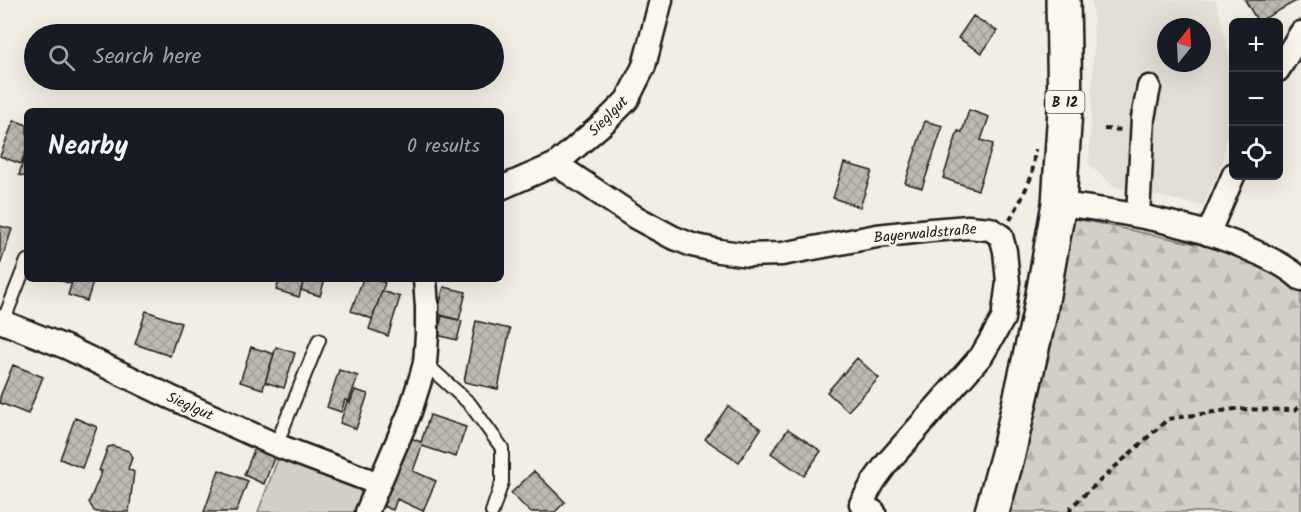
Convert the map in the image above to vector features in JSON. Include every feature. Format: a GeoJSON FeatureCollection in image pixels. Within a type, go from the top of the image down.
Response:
{"type":"FeatureCollection","features":[{"type":"Feature","properties":{"kind":"main road","name":"B 12"},"geometry":{"type":"LineString","coordinates":[[992,512],[1008,454],[1039,317],[1059,204],[1065,109],[1063,0]]}},
{"type":"Feature","properties":{"kind":"street","name":"Sieglgut"},"geometry":{"type":"LineString","coordinates":[[504,187],[556,164],[627,100],[644,66],[661,0]]}},
{"type":"Feature","properties":{"kind":"street"},"geometry":{"type":"LineString","coordinates":[[1283,62],[1301,33]]}},
{"type":"Feature","properties":{"kind":"street"},"geometry":{"type":"LineString","coordinates":[[1138,216],[1143,118],[1149,87]]}},
{"type":"Feature","properties":{"kind":"street","name":"Bayerwaldstraße"},"geometry":{"type":"LineString","coordinates":[[556,164],[635,218],[692,245],[719,251],[748,255],[782,254],[877,236],[968,227],[990,229],[1001,236]]}},
{"type":"Feature","properties":{"kind":"street"},"geometry":{"type":"LineString","coordinates":[[1208,234],[1230,180]]}},
{"type":"Feature","properties":{"kind":"street"},"geometry":{"type":"LineString","coordinates":[[1059,204],[1098,208],[1138,216],[1208,234],[1289,268],[1301,279]]}},
{"type":"Feature","properties":{"kind":"street"},"geometry":{"type":"LineString","coordinates":[[864,509],[874,481],[982,355],[1003,319],[1008,282],[1001,236]]}},
{"type":"Feature","properties":{"kind":"street"},"geometry":{"type":"LineString","coordinates":[[367,512],[410,412],[425,363],[427,307],[425,282]]}},
{"type":"Feature","properties":{"kind":"street","name":"Sieglgut"},"geometry":{"type":"LineString","coordinates":[[2,321],[68,348],[276,445],[379,484]]}},
{"type":"Feature","properties":{"kind":"lane","name":"Sieglgut"},"geometry":{"type":"LineString","coordinates":[[2,321],[24,268]]}},
{"type":"Feature","properties":{"kind":"lane"},"geometry":{"type":"LineString","coordinates":[[276,445],[319,340]]}},
{"type":"Feature","properties":{"kind":"lane"},"geometry":{"type":"LineString","coordinates":[[425,363],[470,404],[502,448],[502,482],[492,512]]}},
{"type":"Feature","properties":{"kind":"path"},"geometry":{"type":"LineString","coordinates":[[1001,236],[1032,176],[1035,144]]}},
{"type":"Feature","properties":{"kind":"path"},"geometry":{"type":"LineString","coordinates":[[1070,512],[1071,507],[1168,419],[1235,408],[1295,410],[1301,405]]}},
{"type":"Feature","properties":{"kind":"shaded area"},"geometry":{"type":"Polygon","coordinates":[[[1092,0],[1216,0],[1229,54],[1229,126],[1222,163],[1203,206],[1115,187],[1089,165],[1094,41],[1092,0]]]}},
{"type":"Feature","properties":{"kind":"green space"},"geometry":{"type":"Polygon","coordinates":[[[1072,218],[1264,258],[1301,282],[1301,512],[1007,512],[1072,218]]]}},
{"type":"Feature","properties":{"kind":"green space"},"geometry":{"type":"Polygon","coordinates":[[[279,456],[360,488],[362,500],[357,512],[258,512],[279,456]]]}},
{"type":"Feature","properties":{"kind":"building"},"geometry":{"type":"Polygon","coordinates":[[[1245,0],[1298,0],[1265,18],[1256,18],[1245,0]]]}},
{"type":"Feature","properties":{"kind":"building"},"geometry":{"type":"Polygon","coordinates":[[[973,16],[997,31],[982,53],[958,38],[973,16]]]}},
{"type":"Feature","properties":{"kind":"building"},"geometry":{"type":"Polygon","coordinates":[[[969,110],[989,117],[981,140],[993,144],[978,190],[943,178],[958,131],[962,132],[969,110]]]}},
{"type":"Feature","properties":{"kind":"building"},"geometry":{"type":"Polygon","coordinates":[[[14,120],[24,124],[24,156],[21,164],[0,156],[14,120]]]}},
{"type":"Feature","properties":{"kind":"building"},"geometry":{"type":"Polygon","coordinates":[[[925,121],[943,126],[922,188],[905,183],[925,121]]]}},
{"type":"Feature","properties":{"kind":"building"},"geometry":{"type":"Polygon","coordinates":[[[24,158],[24,176],[19,175],[24,158]]]}},
{"type":"Feature","properties":{"kind":"building"},"geometry":{"type":"Polygon","coordinates":[[[844,163],[872,171],[860,207],[833,198],[844,163]]]}},
{"type":"Feature","properties":{"kind":"building"},"geometry":{"type":"Polygon","coordinates":[[[0,226],[12,229],[0,265],[0,226]]]}},
{"type":"Feature","properties":{"kind":"building"},"geometry":{"type":"Polygon","coordinates":[[[72,282],[93,282],[87,301],[68,295],[72,282]]]}},
{"type":"Feature","properties":{"kind":"building"},"geometry":{"type":"Polygon","coordinates":[[[279,282],[303,282],[299,297],[276,290],[279,282]]]}},
{"type":"Feature","properties":{"kind":"building"},"geometry":{"type":"Polygon","coordinates":[[[303,282],[324,282],[320,296],[301,290],[303,282]]]}},
{"type":"Feature","properties":{"kind":"building"},"geometry":{"type":"Polygon","coordinates":[[[362,282],[385,283],[372,319],[351,311],[362,282]]]}},
{"type":"Feature","properties":{"kind":"building"},"geometry":{"type":"Polygon","coordinates":[[[444,287],[466,292],[459,320],[437,314],[444,287]]]}},
{"type":"Feature","properties":{"kind":"building"},"geometry":{"type":"Polygon","coordinates":[[[382,291],[400,297],[388,336],[369,329],[382,291]]]}},
{"type":"Feature","properties":{"kind":"building"},"geometry":{"type":"Polygon","coordinates":[[[146,311],[181,323],[170,356],[135,344],[146,311]]]}},
{"type":"Feature","properties":{"kind":"building"},"geometry":{"type":"Polygon","coordinates":[[[442,316],[462,321],[457,340],[437,335],[442,316]]]}},
{"type":"Feature","properties":{"kind":"building"},"geometry":{"type":"Polygon","coordinates":[[[476,321],[510,329],[498,389],[464,382],[476,321]]]}},
{"type":"Feature","properties":{"kind":"building"},"geometry":{"type":"Polygon","coordinates":[[[251,347],[274,354],[263,389],[240,382],[251,347]]]}},
{"type":"Feature","properties":{"kind":"building"},"geometry":{"type":"Polygon","coordinates":[[[276,347],[295,353],[284,388],[265,382],[276,347]]]}},
{"type":"Feature","properties":{"kind":"building"},"geometry":{"type":"Polygon","coordinates":[[[857,358],[879,378],[848,411],[827,392],[857,358]]]}},
{"type":"Feature","properties":{"kind":"building"},"geometry":{"type":"Polygon","coordinates":[[[13,365],[43,377],[28,414],[0,403],[0,397],[13,365]]]}},
{"type":"Feature","properties":{"kind":"building"},"geometry":{"type":"Polygon","coordinates":[[[339,370],[358,376],[349,401],[345,400],[341,412],[327,407],[339,370]]]}},
{"type":"Feature","properties":{"kind":"building"},"geometry":{"type":"Polygon","coordinates":[[[355,390],[368,394],[356,429],[340,423],[347,402],[350,403],[355,390]]]}},
{"type":"Feature","properties":{"kind":"building"},"geometry":{"type":"Polygon","coordinates":[[[728,406],[761,429],[739,462],[705,439],[728,406]]]}},
{"type":"Feature","properties":{"kind":"building"},"geometry":{"type":"Polygon","coordinates":[[[430,415],[466,427],[456,457],[422,446],[413,471],[436,481],[423,511],[397,499],[393,510],[377,504],[403,435],[421,442],[430,415]]]}},
{"type":"Feature","properties":{"kind":"building"},"geometry":{"type":"Polygon","coordinates":[[[75,418],[97,427],[82,468],[60,459],[75,418]]]}},
{"type":"Feature","properties":{"kind":"building"},"geometry":{"type":"Polygon","coordinates":[[[788,429],[821,451],[804,476],[771,453],[788,429]]]}},
{"type":"Feature","properties":{"kind":"building"},"geometry":{"type":"Polygon","coordinates":[[[256,445],[276,453],[264,484],[244,475],[256,445]]]}},
{"type":"Feature","properties":{"kind":"building"},"geometry":{"type":"Polygon","coordinates":[[[113,446],[129,451],[132,458],[128,469],[134,472],[129,512],[97,512],[89,502],[102,471],[99,471],[108,447],[113,446]]]}},
{"type":"Feature","properties":{"kind":"building"},"geometry":{"type":"Polygon","coordinates":[[[219,470],[248,481],[236,512],[204,512],[219,470]]]}},
{"type":"Feature","properties":{"kind":"building"},"geometry":{"type":"Polygon","coordinates":[[[534,471],[565,502],[555,512],[530,512],[511,493],[534,471]]]}}]}
